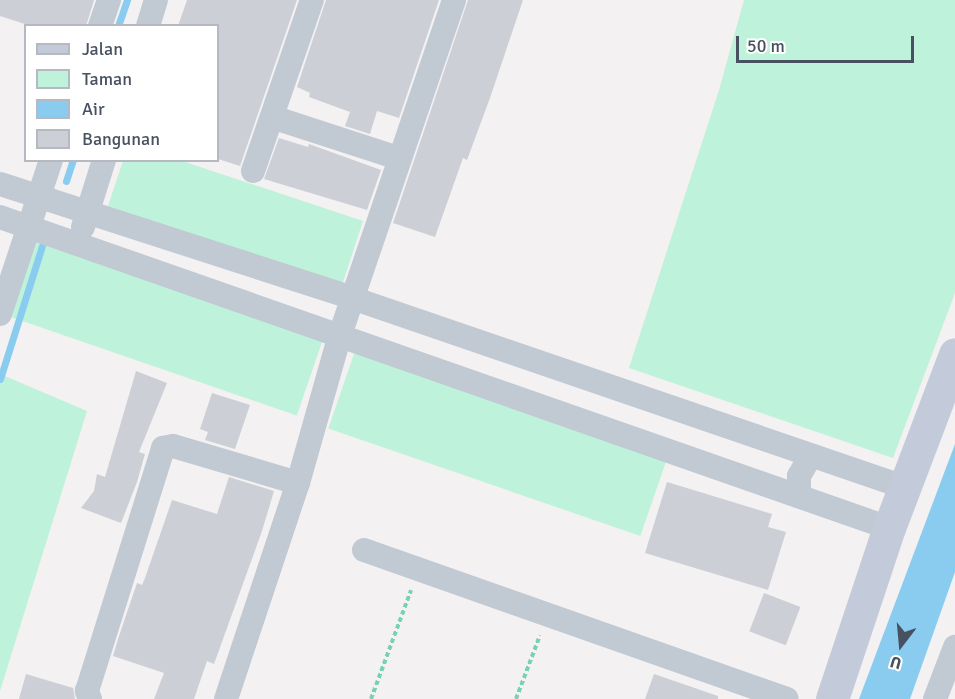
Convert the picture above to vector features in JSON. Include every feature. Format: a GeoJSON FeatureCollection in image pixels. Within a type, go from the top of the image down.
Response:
{"type":"FeatureCollection","features":[{"type":"Feature","properties":{"kind":"main road"},"geometry":{"type":"LineString","coordinates":[[832,699],[889,528],[955,354]]}},
{"type":"Feature","properties":{"kind":"street"},"geometry":{"type":"LineString","coordinates":[[100,24],[109,0]]}},
{"type":"Feature","properties":{"kind":"street"},"geometry":{"type":"LineString","coordinates":[[148,24],[156,0]]}},
{"type":"Feature","properties":{"kind":"street"},"geometry":{"type":"LineString","coordinates":[[253,171],[312,0]]}},
{"type":"Feature","properties":{"kind":"street"},"geometry":{"type":"LineString","coordinates":[[226,699],[298,483],[340,335],[355,299],[398,158],[454,0]]}},
{"type":"Feature","properties":{"kind":"street"},"geometry":{"type":"LineString","coordinates":[[272,117],[398,158]]}},
{"type":"Feature","properties":{"kind":"street"},"geometry":{"type":"LineString","coordinates":[[0,314],[50,162]]}},
{"type":"Feature","properties":{"kind":"street"},"geometry":{"type":"LineString","coordinates":[[78,244],[103,162]]}},
{"type":"Feature","properties":{"kind":"street"},"geometry":{"type":"LineString","coordinates":[[0,184],[355,299],[904,487]]}},
{"type":"Feature","properties":{"kind":"street"},"geometry":{"type":"LineString","coordinates":[[0,217],[889,528]]}},
{"type":"Feature","properties":{"kind":"street"},"geometry":{"type":"LineString","coordinates":[[90,699],[87,692],[163,448],[173,446],[298,483]]}},
{"type":"Feature","properties":{"kind":"street"},"geometry":{"type":"LineString","coordinates":[[799,496],[799,476],[811,455]]}},
{"type":"Feature","properties":{"kind":"street"},"geometry":{"type":"LineString","coordinates":[[364,550],[786,699]]}},
{"type":"Feature","properties":{"kind":"street"},"geometry":{"type":"LineString","coordinates":[[935,699],[955,647]]}},
{"type":"Feature","properties":{"kind":"path"},"geometry":{"type":"LineString","coordinates":[[371,699],[418,569]]}},
{"type":"Feature","properties":{"kind":"path"},"geometry":{"type":"LineString","coordinates":[[516,699],[548,614]]}},
{"type":"Feature","properties":{"kind":"green space"},"geometry":{"type":"Polygon","coordinates":[[[744,0],[955,0],[955,293],[893,458],[629,368],[719,90],[744,0]]]}},
{"type":"Feature","properties":{"kind":"green space"},"geometry":{"type":"Polygon","coordinates":[[[123,162],[185,162],[363,221],[341,288],[107,209],[123,162]]]}},
{"type":"Feature","properties":{"kind":"green space"},"geometry":{"type":"Polygon","coordinates":[[[36,239],[323,338],[297,416],[9,317],[36,239]]]}},
{"type":"Feature","properties":{"kind":"green space"},"geometry":{"type":"Polygon","coordinates":[[[355,351],[667,458],[640,536],[328,429],[355,351]]]}},
{"type":"Feature","properties":{"kind":"green space"},"geometry":{"type":"Polygon","coordinates":[[[0,374],[87,411],[0,691],[0,374]]]}},
{"type":"Feature","properties":{"kind":"water"},"geometry":{"type":"Polygon","coordinates":[[[955,444],[955,572],[910,699],[859,699],[955,444]]]}},
{"type":"Feature","properties":{"kind":"building"},"geometry":{"type":"Polygon","coordinates":[[[0,0],[94,0],[87,24],[25,24],[0,16],[0,0]]]}},
{"type":"Feature","properties":{"kind":"building"},"geometry":{"type":"Polygon","coordinates":[[[187,0],[297,0],[240,166],[219,159],[219,24],[179,24],[187,0]]]}},
{"type":"Feature","properties":{"kind":"building"},"geometry":{"type":"Polygon","coordinates":[[[326,0],[439,0],[399,118],[377,111],[370,134],[345,126],[350,112],[309,97],[310,93],[297,87],[326,0]]]}},
{"type":"Feature","properties":{"kind":"building"},"geometry":{"type":"Polygon","coordinates":[[[468,0],[523,0],[467,160],[463,158],[435,237],[393,223],[468,0]]]}},
{"type":"Feature","properties":{"kind":"building"},"geometry":{"type":"Polygon","coordinates":[[[279,138],[308,147],[309,144],[381,170],[367,210],[264,179],[279,138]]]}},
{"type":"Feature","properties":{"kind":"building"},"geometry":{"type":"Polygon","coordinates":[[[136,371],[167,383],[139,452],[145,454],[121,523],[81,508],[94,491],[97,474],[105,477],[136,371]]]}},
{"type":"Feature","properties":{"kind":"building"},"geometry":{"type":"Polygon","coordinates":[[[212,393],[250,405],[235,449],[205,440],[208,432],[200,429],[212,393]]]}},
{"type":"Feature","properties":{"kind":"building"},"geometry":{"type":"Polygon","coordinates":[[[229,477],[274,491],[262,531],[214,664],[207,661],[194,699],[154,699],[164,673],[113,656],[119,636],[137,583],[142,585],[145,578],[172,500],[217,514],[229,477]]]}},
{"type":"Feature","properties":{"kind":"building"},"geometry":{"type":"Polygon","coordinates":[[[667,482],[772,514],[768,527],[786,532],[768,590],[645,553],[667,482]]]}},
{"type":"Feature","properties":{"kind":"building"},"geometry":{"type":"Polygon","coordinates":[[[764,593],[800,607],[786,645],[749,631],[764,593]]]}},
{"type":"Feature","properties":{"kind":"building"},"geometry":{"type":"Polygon","coordinates":[[[26,674],[73,688],[75,699],[19,699],[26,674]]]}},
{"type":"Feature","properties":{"kind":"building"},"geometry":{"type":"Polygon","coordinates":[[[654,674],[718,696],[718,699],[645,699],[654,674]]]}},
{"type":"Feature","properties":{"kind":"waterway"},"geometry":{"type":"LineString","coordinates":[[119,24],[127,0]]}},
{"type":"Feature","properties":{"kind":"waterway"},"geometry":{"type":"LineString","coordinates":[[66,181],[72,162]]}},
{"type":"Feature","properties":{"kind":"waterway"},"geometry":{"type":"LineString","coordinates":[[0,379],[42,246]]}}]}
